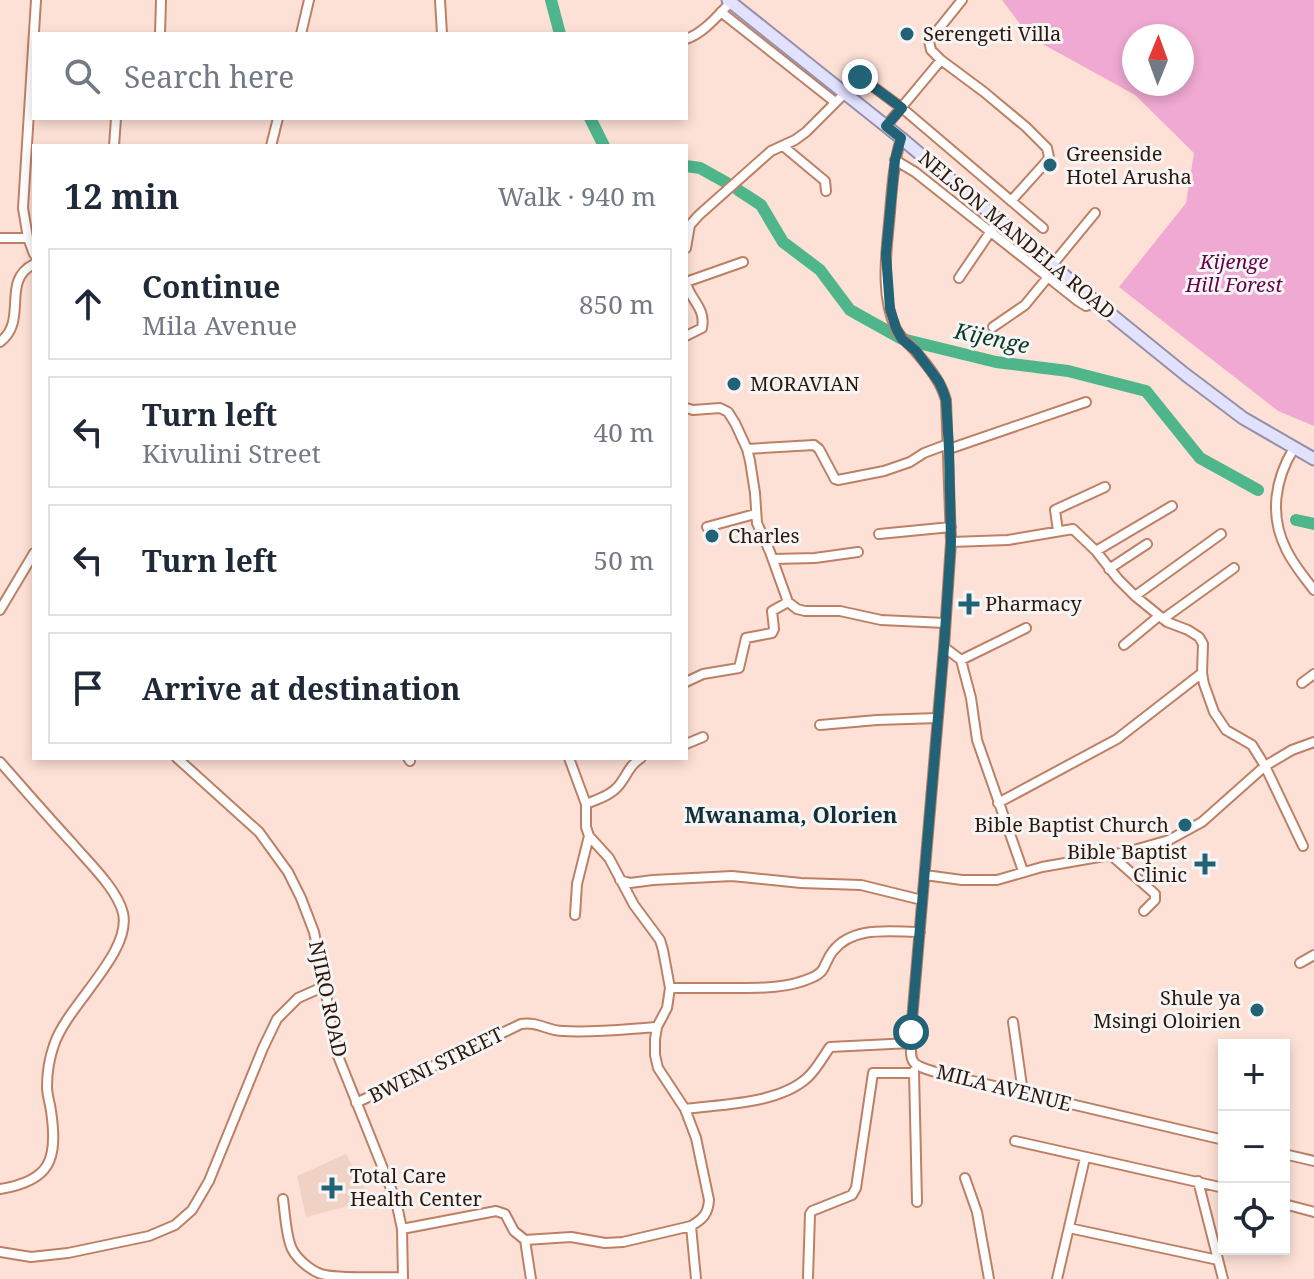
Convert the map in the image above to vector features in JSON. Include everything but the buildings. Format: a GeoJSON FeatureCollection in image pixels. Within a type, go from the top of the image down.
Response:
{"type":"FeatureCollection","features":[{"type":"Feature","properties":{"kind":"main road","name":"NELSON MANDELA ROAD"},"geometry":{"type":"LineString","coordinates":[[729,1],[901,138],[995,226],[1053,264],[1097,303],[1243,418],[1314,459]]}},
{"type":"Feature","properties":{"kind":"street"},"geometry":{"type":"LineString","coordinates":[[34,32],[36,0]]}},
{"type":"Feature","properties":{"kind":"street"},"geometry":{"type":"LineString","coordinates":[[160,32],[161,0]]}},
{"type":"Feature","properties":{"kind":"street"},"geometry":{"type":"LineString","coordinates":[[301,32],[309,0]]}},
{"type":"Feature","properties":{"kind":"street"},"geometry":{"type":"LineString","coordinates":[[440,0],[442,32]]}},
{"type":"Feature","properties":{"kind":"street"},"geometry":{"type":"LineString","coordinates":[[962,0],[929,41],[931,50],[1026,127],[1047,148],[1049,157],[1011,201]]}},
{"type":"Feature","properties":{"kind":"street"},"geometry":{"type":"LineString","coordinates":[[688,38],[698,34],[729,1]]}},
{"type":"Feature","properties":{"kind":"street"},"geometry":{"type":"LineString","coordinates":[[721,12],[835,102]]}},
{"type":"Feature","properties":{"kind":"street"},"geometry":{"type":"LineString","coordinates":[[886,126],[941,60]]}},
{"type":"Feature","properties":{"kind":"street"},"geometry":{"type":"LineString","coordinates":[[32,72],[23,208],[32,249]]}},
{"type":"Feature","properties":{"kind":"street"},"geometry":{"type":"LineString","coordinates":[[860,77],[902,108],[1043,228]]}},
{"type":"Feature","properties":{"kind":"street"},"geometry":{"type":"LineString","coordinates":[[688,236],[690,225],[699,215],[771,151],[806,132],[845,93]]}},
{"type":"Feature","properties":{"kind":"street"},"geometry":{"type":"LineString","coordinates":[[114,144],[116,120]]}},
{"type":"Feature","properties":{"kind":"street"},"geometry":{"type":"LineString","coordinates":[[272,144],[278,120]]}},
{"type":"Feature","properties":{"kind":"street","name":"MILA AVENUE"},"geometry":{"type":"LineString","coordinates":[[901,138],[895,160],[885,266],[890,309],[902,339],[916,351],[939,382],[946,400],[951,527],[911,1060],[915,1070],[1218,1139]]}},
{"type":"Feature","properties":{"kind":"street"},"geometry":{"type":"LineString","coordinates":[[783,146],[825,181],[826,191]]}},
{"type":"Feature","properties":{"kind":"street"},"geometry":{"type":"LineString","coordinates":[[895,160],[995,226],[1048,277],[1086,306],[1097,303]]}},
{"type":"Feature","properties":{"kind":"street"},"geometry":{"type":"LineString","coordinates":[[1053,264],[1095,213]]}},
{"type":"Feature","properties":{"kind":"street"},"geometry":{"type":"LineString","coordinates":[[959,278],[995,226]]}},
{"type":"Feature","properties":{"kind":"street"},"geometry":{"type":"LineString","coordinates":[[0,238],[28,238]]}},
{"type":"Feature","properties":{"kind":"street"},"geometry":{"type":"LineString","coordinates":[[688,281],[743,262]]}},
{"type":"Feature","properties":{"kind":"street"},"geometry":{"type":"LineString","coordinates":[[0,342],[7,337],[14,323],[18,278],[32,265]]}},
{"type":"Feature","properties":{"kind":"street"},"geometry":{"type":"LineString","coordinates":[[993,327],[1025,305],[1048,277]]}},
{"type":"Feature","properties":{"kind":"street"},"geometry":{"type":"LineString","coordinates":[[688,288],[704,320],[702,328],[688,336]]}},
{"type":"Feature","properties":{"kind":"street"},"geometry":{"type":"LineString","coordinates":[[747,449],[814,445],[838,480],[884,471],[910,462],[924,453],[1086,402]]}},
{"type":"Feature","properties":{"kind":"street"},"geometry":{"type":"LineString","coordinates":[[688,409],[720,408],[728,412],[735,423],[747,449],[755,493],[755,514],[788,602],[805,611],[840,611],[881,620],[945,623]]}},
{"type":"Feature","properties":{"kind":"street"},"geometry":{"type":"LineString","coordinates":[[1294,448],[1279,480],[1276,518],[1284,546],[1314,590]]}},
{"type":"Feature","properties":{"kind":"street"},"geometry":{"type":"LineString","coordinates":[[1058,531],[1055,510],[1105,487]]}},
{"type":"Feature","properties":{"kind":"street"},"geometry":{"type":"LineString","coordinates":[[1096,551],[1172,506]]}},
{"type":"Feature","properties":{"kind":"street"},"geometry":{"type":"LineString","coordinates":[[707,527],[755,514]]}},
{"type":"Feature","properties":{"kind":"street"},"geometry":{"type":"LineString","coordinates":[[879,534],[951,527]]}},
{"type":"Feature","properties":{"kind":"street"},"geometry":{"type":"LineString","coordinates":[[951,542],[1008,540],[1073,529],[1135,596],[1161,618],[1194,633],[1203,644],[1202,673],[1207,695],[1220,723],[1226,730],[1250,743],[1265,766],[1303,846]]}},
{"type":"Feature","properties":{"kind":"street"},"geometry":{"type":"LineString","coordinates":[[1135,596],[1221,534]]}},
{"type":"Feature","properties":{"kind":"street"},"geometry":{"type":"LineString","coordinates":[[1109,569],[1147,544]]}},
{"type":"Feature","properties":{"kind":"street"},"geometry":{"type":"LineString","coordinates":[[773,559],[815,558],[858,552]]}},
{"type":"Feature","properties":{"kind":"street"},"geometry":{"type":"LineString","coordinates":[[0,610],[32,556]]}},
{"type":"Feature","properties":{"kind":"street"},"geometry":{"type":"LineString","coordinates":[[1124,645],[1234,568]]}},
{"type":"Feature","properties":{"kind":"street"},"geometry":{"type":"LineString","coordinates":[[688,681],[703,674],[738,668],[746,638],[772,633],[772,611],[788,602]]}},
{"type":"Feature","properties":{"kind":"street"},"geometry":{"type":"LineString","coordinates":[[961,660],[1026,628]]}},
{"type":"Feature","properties":{"kind":"street"},"geometry":{"type":"LineString","coordinates":[[944,647],[961,660],[977,740],[1023,871]]}},
{"type":"Feature","properties":{"kind":"street"},"geometry":{"type":"LineString","coordinates":[[998,803],[1117,739],[1202,673]]}},
{"type":"Feature","properties":{"kind":"street"},"geometry":{"type":"LineString","coordinates":[[1302,683],[1314,674]]}},
{"type":"Feature","properties":{"kind":"street"},"geometry":{"type":"LineString","coordinates":[[820,725],[938,718]]}},
{"type":"Feature","properties":{"kind":"street"},"geometry":{"type":"LineString","coordinates":[[688,743],[703,737]]}},
{"type":"Feature","properties":{"kind":"street"},"geometry":{"type":"LineString","coordinates":[[925,875],[985,881],[1007,878],[1023,871],[1111,855],[1169,840],[1222,805],[1265,766],[1292,750],[1314,742]]}},
{"type":"Feature","properties":{"kind":"street","name":"NJIRO ROAD"},"geometry":{"type":"LineString","coordinates":[[179,760],[259,832],[288,872],[301,898],[314,932],[338,1056],[396,1201],[402,1229],[403,1278]]}},
{"type":"Feature","properties":{"kind":"street"},"geometry":{"type":"LineString","coordinates":[[525,1240],[571,1237],[605,1243],[623,1242],[691,1226],[706,1215],[709,1200],[696,1138],[685,1109],[658,1068],[655,1055],[657,1027],[667,1008],[670,988],[660,940],[646,924],[609,858],[589,836],[586,804],[570,760]]}},
{"type":"Feature","properties":{"kind":"street"},"geometry":{"type":"LineString","coordinates":[[586,804],[611,793],[638,760]]}},
{"type":"Feature","properties":{"kind":"street"},"geometry":{"type":"LineString","coordinates":[[0,762],[98,873],[120,901],[124,918],[123,934],[108,966],[67,1019],[53,1048],[48,1065],[47,1090],[54,1138],[49,1162],[41,1175],[0,1189]]}},
{"type":"Feature","properties":{"kind":"street"},"geometry":{"type":"LineString","coordinates":[[575,915],[577,884],[589,836]]}},
{"type":"Feature","properties":{"kind":"street"},"geometry":{"type":"LineString","coordinates":[[1111,855],[1155,894],[1155,900],[1144,911]]}},
{"type":"Feature","properties":{"kind":"street"},"geometry":{"type":"LineString","coordinates":[[620,880],[630,883],[732,876],[861,885],[922,900]]}},
{"type":"Feature","properties":{"kind":"street"},"geometry":{"type":"LineString","coordinates":[[670,988],[780,986],[809,979],[824,971],[832,951],[848,937],[862,932],[920,932]]}},
{"type":"Feature","properties":{"kind":"street"},"geometry":{"type":"LineString","coordinates":[[1300,963],[1314,955]]}},
{"type":"Feature","properties":{"kind":"street"},"geometry":{"type":"LineString","coordinates":[[0,1252],[31,1257],[68,1253],[149,1236],[175,1225],[192,1210],[209,1181],[277,1019],[298,998],[325,986]]}},
{"type":"Feature","properties":{"kind":"street"},"geometry":{"type":"LineString","coordinates":[[1013,1022],[1023,1093]]}},
{"type":"Feature","properties":{"kind":"street","name":"BWENI STREET"},"geometry":{"type":"LineString","coordinates":[[356,1103],[521,1024],[531,1023],[570,1032],[657,1027]]}},
{"type":"Feature","properties":{"kind":"street"},"geometry":{"type":"LineString","coordinates":[[685,1109],[756,1100],[783,1093],[807,1078],[830,1047],[911,1043]]}},
{"type":"Feature","properties":{"kind":"street"},"geometry":{"type":"LineString","coordinates":[[808,1277],[810,1214],[852,1195],[856,1188],[873,1073],[915,1070],[917,1202]]}},
{"type":"Feature","properties":{"kind":"street"},"geometry":{"type":"LineString","coordinates":[[1015,1141],[1218,1186]]}},
{"type":"Feature","properties":{"kind":"street"},"geometry":{"type":"LineString","coordinates":[[1290,1155],[1314,1161]]}},
{"type":"Feature","properties":{"kind":"street"},"geometry":{"type":"LineString","coordinates":[[1057,1279],[1085,1158]]}},
{"type":"Feature","properties":{"kind":"street"},"geometry":{"type":"LineString","coordinates":[[965,1178],[977,1212],[989,1279]]}},
{"type":"Feature","properties":{"kind":"street"},"geometry":{"type":"LineString","coordinates":[[1198,1181],[1223,1279]]}},
{"type":"Feature","properties":{"kind":"street"},"geometry":{"type":"LineString","coordinates":[[283,1199],[290,1246],[314,1270],[336,1276],[403,1278]]}},
{"type":"Feature","properties":{"kind":"street"},"geometry":{"type":"LineString","coordinates":[[1290,1206],[1314,1212]]}},
{"type":"Feature","properties":{"kind":"street"},"geometry":{"type":"LineString","coordinates":[[402,1229],[496,1211],[505,1214],[514,1231],[525,1240],[531,1279]]}},
{"type":"Feature","properties":{"kind":"street"},"geometry":{"type":"LineString","coordinates":[[691,1226],[696,1279]]}},
{"type":"Feature","properties":{"kind":"street"},"geometry":{"type":"LineString","coordinates":[[1069,1228],[1218,1260]]}},
{"type":"Feature","properties":{"kind":"shaded area","name":"Total Care Health Center"},"geometry":{"type":"Polygon","coordinates":[[[346,1154],[371,1200],[306,1217],[297,1176],[346,1154]]]}},
{"type":"Feature","properties":{"kind":"green space","name":"Kijenge Hill Forest"},"geometry":{"type":"Polygon","coordinates":[[[1002,0],[1314,0],[1314,426],[1278,411],[1119,287],[1186,203],[1194,153],[1136,96],[1194,96],[1194,24],[1122,24],[1122,88],[1030,37],[1002,0]]]}},
{"type":"Feature","properties":{"kind":"waterway","name":"Kijenge"},"geometry":{"type":"LineString","coordinates":[[551,0],[559,32]]}},
{"type":"Feature","properties":{"kind":"waterway","name":"Kijenge"},"geometry":{"type":"LineString","coordinates":[[591,120],[603,144]]}},
{"type":"Feature","properties":{"kind":"waterway","name":"Kijenge"},"geometry":{"type":"LineString","coordinates":[[688,166],[700,168],[727,183]]}},
{"type":"Feature","properties":{"kind":"waterway","name":"Kijenge"},"geometry":{"type":"LineString","coordinates":[[738,190],[761,205],[783,242],[820,270],[850,310],[902,339],[996,362],[1068,371],[1146,391],[1200,458],[1258,490]]}},
{"type":"Feature","properties":{"kind":"waterway"},"geometry":{"type":"LineString","coordinates":[[1296,520],[1314,524]]}},
{"type":"Feature","properties":{"kind":"place","name":"Serengeti Villa"},"geometry":{"type":"Point","coordinates":[907,34]}},
{"type":"Feature","properties":{"kind":"place","name":"Greenside Hotel Arusha"},"geometry":{"type":"Point","coordinates":[1050,165]}},
{"type":"Feature","properties":{"kind":"place","name":"MORAVIAN"},"geometry":{"type":"Point","coordinates":[734,384]}},
{"type":"Feature","properties":{"kind":"place","name":"Charles"},"geometry":{"type":"Point","coordinates":[712,536]}},
{"type":"Feature","properties":{"kind":"place","name":"Pharmacy"},"geometry":{"type":"Point","coordinates":[969,604]}},
{"type":"Feature","properties":{"kind":"place","name":"Bible Baptist Church"},"geometry":{"type":"Point","coordinates":[1185,825]}},
{"type":"Feature","properties":{"kind":"place","name":"Bible Baptist Clinic"},"geometry":{"type":"Point","coordinates":[1205,864]}},
{"type":"Feature","properties":{"kind":"place","name":"Shule ya Msingi Oloirien"},"geometry":{"type":"Point","coordinates":[1257,1010]}},
{"type":"Feature","properties":{"kind":"place","name":"Total Care Health Center"},"geometry":{"type":"Point","coordinates":[332,1188]}},
{"type":"Feature","properties":{"kind":"district","name":"Mwanama, Olorien"},"geometry":{"type":"Point","coordinates":[791,815]}},
{"type":"Feature","properties":{"kind":"route"},"geometry":{"type":"LineString","coordinates":[[860,77],[902,108],[886,126],[901,138],[895,160],[885,266],[890,309],[902,339],[916,351],[943,391],[949,449],[951,542],[911,1032]]}}]}
